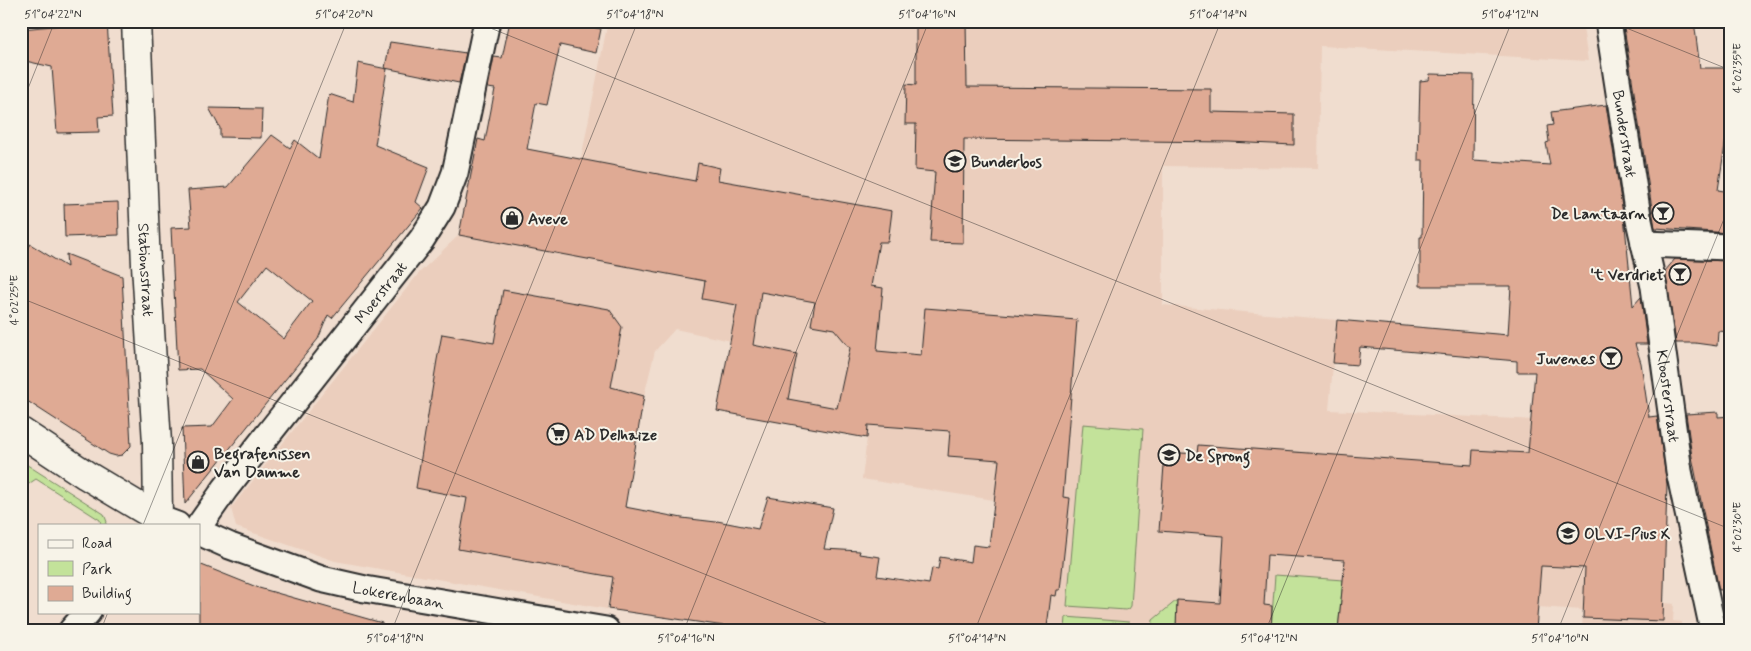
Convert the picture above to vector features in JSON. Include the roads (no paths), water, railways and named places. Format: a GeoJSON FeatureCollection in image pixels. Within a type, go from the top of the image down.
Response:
{"type":"FeatureCollection","features":[{"type":"Feature","properties":{"kind":"street","name":"Stationsstraat"},"geometry":{"type":"LineString","coordinates":[[136,21],[146,265],[163,523]]}},
{"type":"Feature","properties":{"kind":"street","name":"Moerstraat"},"geometry":{"type":"LineString","coordinates":[[200,525],[225,489],[422,239],[442,207],[455,174],[487,21]]}},
{"type":"Feature","properties":{"kind":"street","name":"Bunderstraat"},"geometry":{"type":"LineString","coordinates":[[1608,21],[1644,244]]}},
{"type":"Feature","properties":{"kind":"street"},"geometry":{"type":"LineString","coordinates":[[1644,244],[1730,247]]}},
{"type":"Feature","properties":{"kind":"street","name":"Kloosterstraat"},"geometry":{"type":"LineString","coordinates":[[1644,244],[1654,287],[1679,471],[1712,630]]}},
{"type":"Feature","properties":{"kind":"street"},"geometry":{"type":"LineString","coordinates":[[21,432],[163,523]]}},
{"type":"Feature","properties":{"kind":"street","name":"Lokerenbaan"},"geometry":{"type":"LineString","coordinates":[[200,532],[230,546],[330,581],[365,589],[606,630]]}},
{"type":"Feature","properties":{"kind":"street"},"geometry":{"type":"LineString","coordinates":[[72,630],[86,614]]}},
{"type":"Feature","properties":{"kind":"place","name":"Bunderbos"},"geometry":{"type":"Point","coordinates":[955,161]}},
{"type":"Feature","properties":{"kind":"place","name":"De Lantaarn"},"geometry":{"type":"Point","coordinates":[1663,213]}},
{"type":"Feature","properties":{"kind":"place","name":"Aveve"},"geometry":{"type":"Point","coordinates":[512,218]}},
{"type":"Feature","properties":{"kind":"place","name":"'t Verdriet"},"geometry":{"type":"Point","coordinates":[1680,274]}},
{"type":"Feature","properties":{"kind":"place","name":"Juvenes"},"geometry":{"type":"Point","coordinates":[1611,358]}},
{"type":"Feature","properties":{"kind":"place","name":"AD Delhaize"},"geometry":{"type":"Point","coordinates":[558,434]}},
{"type":"Feature","properties":{"kind":"place","name":"De Sprong"},"geometry":{"type":"Point","coordinates":[1169,455]}},
{"type":"Feature","properties":{"kind":"place","name":"Begrafenissen Van Damme"},"geometry":{"type":"Point","coordinates":[198,462]}},
{"type":"Feature","properties":{"kind":"place","name":"OLVI-Pius X"},"geometry":{"type":"Point","coordinates":[1568,533]}}]}
